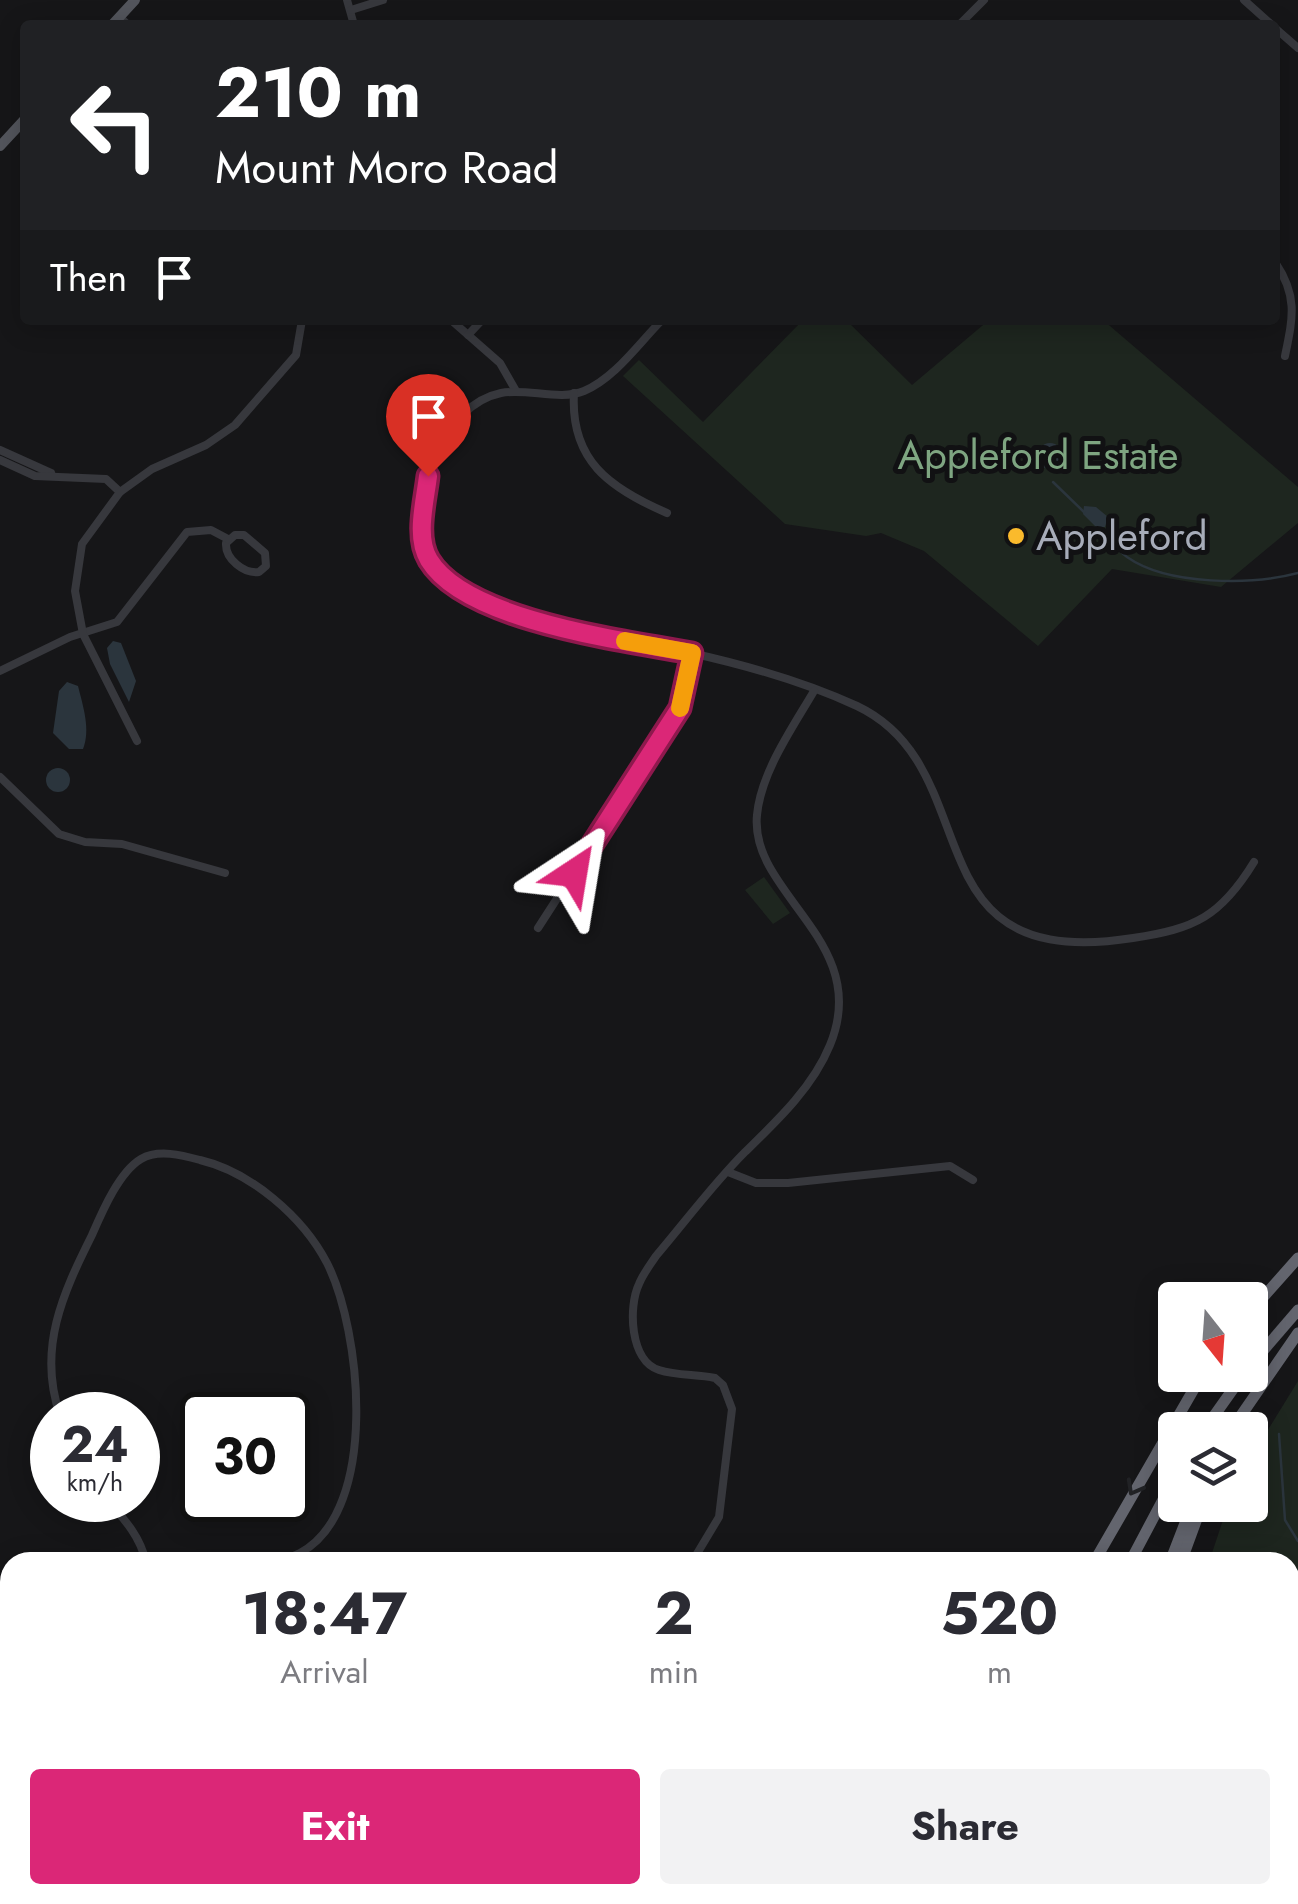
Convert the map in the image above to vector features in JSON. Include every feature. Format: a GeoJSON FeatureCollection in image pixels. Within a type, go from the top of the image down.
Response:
{"type":"FeatureCollection","features":[{"type":"Feature","properties":{"kind":"highway"},"geometry":{"type":"LineString","coordinates":[[1268,1292],[1298,1258]]}},
{"type":"Feature","properties":{"kind":"highway"},"geometry":{"type":"LineString","coordinates":[[1268,1345],[1298,1310]]}},
{"type":"Feature","properties":{"kind":"highway"},"geometry":{"type":"LineString","coordinates":[[1243,1412],[1256,1388],[1298,1333]]}},
{"type":"Feature","properties":{"kind":"highway"},"geometry":{"type":"LineString","coordinates":[[1098,1552],[1192,1392]]}},
{"type":"Feature","properties":{"kind":"highway"},"geometry":{"type":"LineString","coordinates":[[1135,1552],[1158,1509]]}},
{"type":"Feature","properties":{"kind":"highway"},"geometry":{"type":"LineString","coordinates":[[1174,1552],[1185,1522]]}},
{"type":"Feature","properties":{"kind":"highway"},"geometry":{"type":"LineString","coordinates":[[1185,1552],[1196,1522]]}},
{"type":"Feature","properties":{"kind":"main road"},"geometry":{"type":"LineString","coordinates":[[0,145],[20,124]]}},
{"type":"Feature","properties":{"kind":"street"},"geometry":{"type":"LineString","coordinates":[[347,0],[353,20]]}},
{"type":"Feature","properties":{"kind":"street"},"geometry":{"type":"LineString","coordinates":[[350,10],[383,0]]}},
{"type":"Feature","properties":{"kind":"street"},"geometry":{"type":"LineString","coordinates":[[964,20],[984,0]]}},
{"type":"Feature","properties":{"kind":"street"},"geometry":{"type":"LineString","coordinates":[[1244,0],[1265,20]]}},
{"type":"Feature","properties":{"kind":"street"},"geometry":{"type":"LineString","coordinates":[[1280,269],[1290,284],[1295,306],[1285,356]]}},
{"type":"Feature","properties":{"kind":"street"},"geometry":{"type":"LineString","coordinates":[[137,742],[83,634],[75,591],[82,544],[120,492],[152,469],[206,445],[236,425],[296,355],[301,325]]}},
{"type":"Feature","properties":{"kind":"street"},"geometry":{"type":"LineString","coordinates":[[457,325],[500,363],[516,391]]}},
{"type":"Feature","properties":{"kind":"street"},"geometry":{"type":"LineString","coordinates":[[468,335],[477,325]]}},
{"type":"Feature","properties":{"kind":"street"},"geometry":{"type":"LineString","coordinates":[[657,325],[624,361],[585,391],[516,391],[486,398],[469,410],[442,446],[428,476],[422,524],[429,560],[472,596],[544,624],[692,653],[860,708],[913,750],[962,871],[993,909],[1026,935],[1076,942],[1120,940],[1186,928],[1232,898],[1254,862]]}},
{"type":"Feature","properties":{"kind":"street"},"geometry":{"type":"LineString","coordinates":[[574,393],[575,436],[586,458],[632,495],[667,513]]}},
{"type":"Feature","properties":{"kind":"street"},"geometry":{"type":"LineString","coordinates":[[0,450],[60,477]]}},
{"type":"Feature","properties":{"kind":"street"},"geometry":{"type":"LineString","coordinates":[[0,460],[36,476],[106,479],[120,492]]}},
{"type":"Feature","properties":{"kind":"street"},"geometry":{"type":"LineString","coordinates":[[0,671],[117,622],[187,532],[210,530],[228,540],[244,535],[267,557],[263,569],[250,573],[228,556],[228,540]]}},
{"type":"Feature","properties":{"kind":"street"},"geometry":{"type":"LineString","coordinates":[[538,928],[680,708],[692,653]]}},
{"type":"Feature","properties":{"kind":"street"},"geometry":{"type":"LineString","coordinates":[[698,1552],[719,1517],[732,1409],[730,1397],[715,1378],[662,1372],[648,1363],[635,1334],[633,1305],[638,1285],[656,1256],[800,1094],[830,1045],[836,1024],[837,994],[828,953],[814,925],[772,870],[757,822],[766,780],[814,691]]}},
{"type":"Feature","properties":{"kind":"street"},"geometry":{"type":"LineString","coordinates":[[0,776],[59,834],[85,842],[122,844],[224,873]]}},
{"type":"Feature","properties":{"kind":"street"},"geometry":{"type":"LineString","coordinates":[[56,1392],[50,1352],[59,1302],[98,1222],[131,1168],[143,1158],[161,1154],[210,1162],[232,1172],[281,1206],[327,1263],[350,1338],[354,1395],[352,1470],[326,1530],[299,1552]]}},
{"type":"Feature","properties":{"kind":"street"},"geometry":{"type":"LineString","coordinates":[[728,1172],[756,1183],[772,1183],[950,1166],[972,1180]]}},
{"type":"Feature","properties":{"kind":"street"},"geometry":{"type":"LineString","coordinates":[[125,1522],[142,1552]]}},
{"type":"Feature","properties":{"kind":"green space","name":"Appleford Estate"},"geometry":{"type":"Polygon","coordinates":[[[798,325],[851,325],[912,385],[983,325],[1109,325],[1298,487],[1298,523],[1221,587],[1112,569],[1038,646],[924,551],[881,533],[866,536],[785,524],[623,376],[639,360],[703,422],[798,325]]]}},
{"type":"Feature","properties":{"kind":"green space"},"geometry":{"type":"Polygon","coordinates":[[[764,877],[790,913],[773,924],[745,890],[764,877]]]}},
{"type":"Feature","properties":{"kind":"green space"},"geometry":{"type":"Polygon","coordinates":[[[1298,1381],[1298,1552],[1212,1552],[1222,1522],[1268,1522],[1268,1430],[1298,1381]]]}},
{"type":"Feature","properties":{"kind":"shaded area"},"geometry":{"type":"Polygon","coordinates":[[[1050,443],[1059,447],[1063,456],[1059,465],[1050,469],[1041,465],[1037,456],[1041,447],[1050,443]]]}},
{"type":"Feature","properties":{"kind":"shaded area"},"geometry":{"type":"Polygon","coordinates":[[[1084,506],[1096,507],[1108,517],[1105,527],[1096,527],[1083,514],[1084,506]]]}},
{"type":"Feature","properties":{"kind":"shaded area"},"geometry":{"type":"Polygon","coordinates":[[[113,641],[121,643],[136,681],[129,702],[110,664],[107,648],[113,641]]]}},
{"type":"Feature","properties":{"kind":"shaded area"},"geometry":{"type":"Polygon","coordinates":[[[67,682],[78,686],[82,702],[86,726],[83,749],[69,749],[53,733],[59,691],[67,682]]]}},
{"type":"Feature","properties":{"kind":"shaded area"},"geometry":{"type":"Polygon","coordinates":[[[58,768],[70,780],[58,792],[46,780],[58,768]]]}},
{"type":"Feature","properties":{"kind":"waterway"},"geometry":{"type":"LineString","coordinates":[[1053,482],[1084,512]]}},
{"type":"Feature","properties":{"kind":"waterway"},"geometry":{"type":"LineString","coordinates":[[1100,529],[1127,557],[1144,567],[1187,578],[1258,580],[1298,573]]}},
{"type":"Feature","properties":{"kind":"waterway"},"geometry":{"type":"LineString","coordinates":[[1279,1434],[1285,1520],[1298,1541]]}},
{"type":"Feature","properties":{"kind":"slow traffic"},"geometry":{"type":"LineString","coordinates":[[625,641],[692,653],[680,708]]}},
{"type":"Feature","properties":{"kind":"place","name":"Appleford"},"geometry":{"type":"Point","coordinates":[1016,536]}},
{"type":"Feature","properties":{"kind":"route"},"geometry":{"type":"LineString","coordinates":[[428,476],[423,545],[429,560],[452,583],[472,596],[544,624],[692,653],[680,708],[574,873]]}}]}
